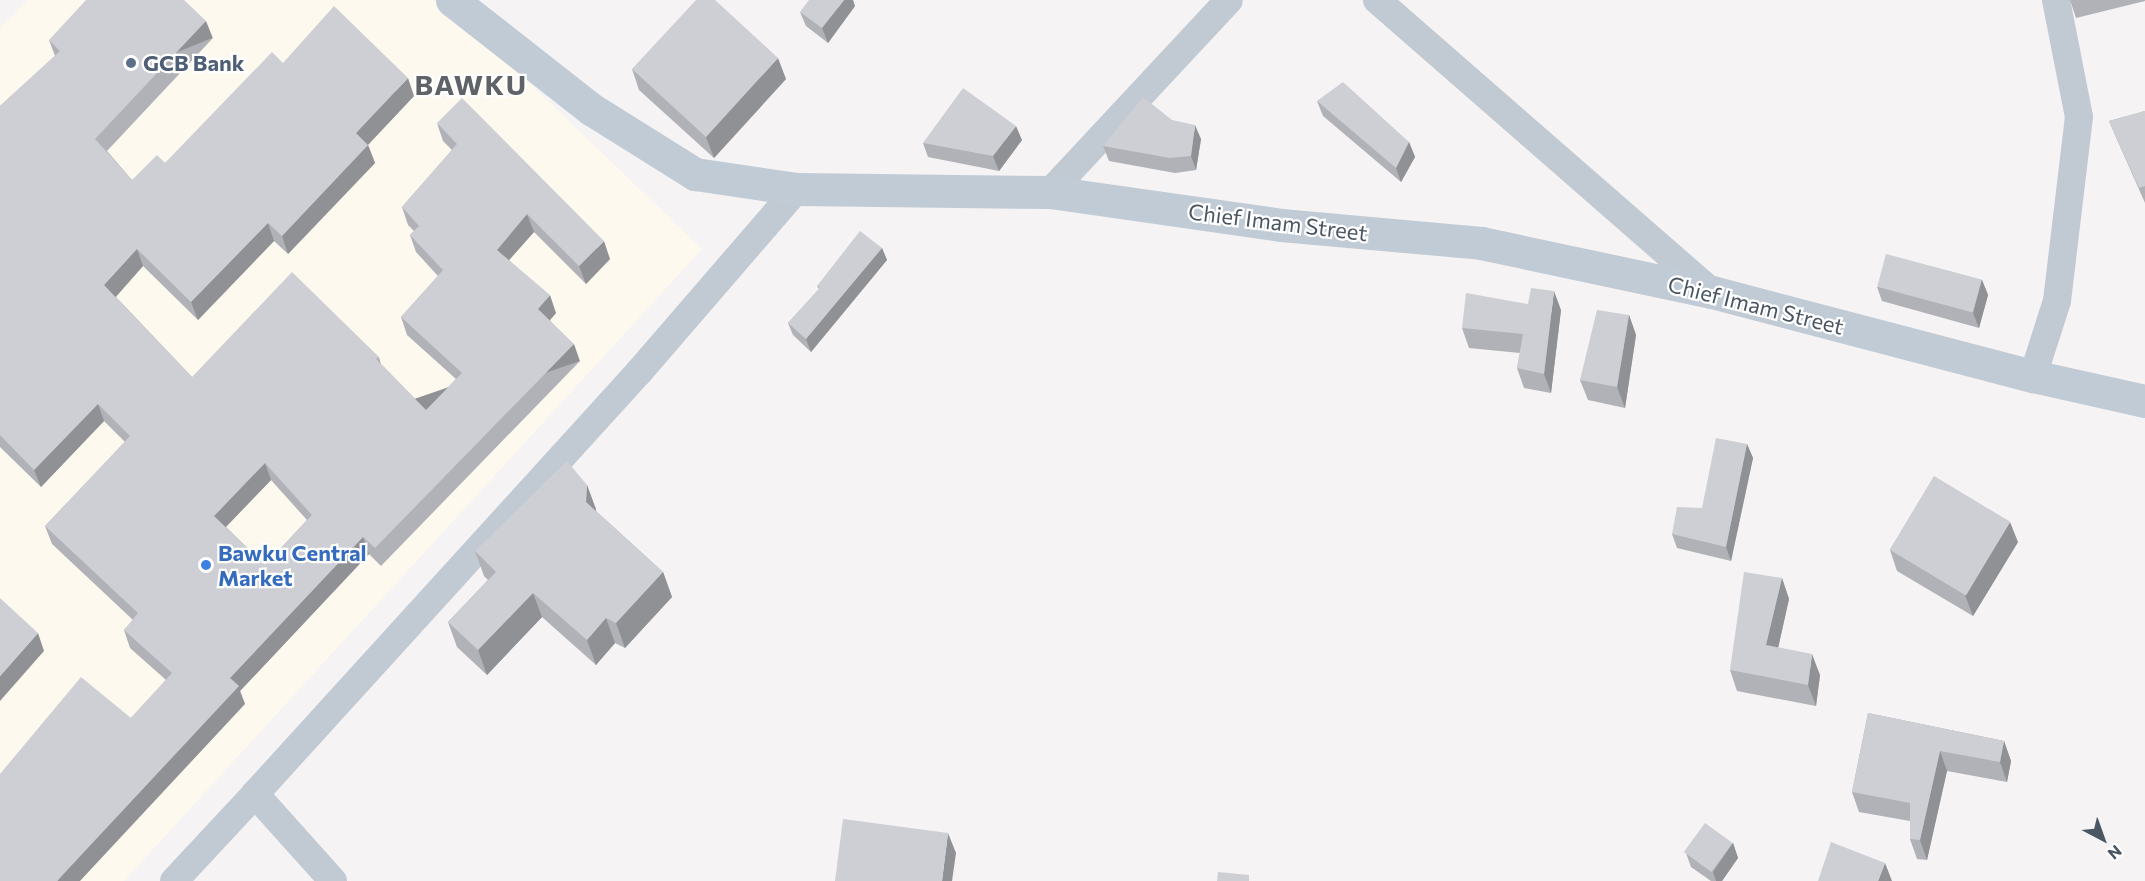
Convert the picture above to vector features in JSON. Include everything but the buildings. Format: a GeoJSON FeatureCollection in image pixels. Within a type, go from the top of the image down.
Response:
{"type":"FeatureCollection","features":[{"type":"Feature","properties":{"kind":"street","name":"Chief Imam Street"},"geometry":{"type":"LineString","coordinates":[[452,0],[591,108],[695,174],[797,189],[1050,192],[1281,225],[1481,243],[1713,292],[2033,376],[2145,401]]}},
{"type":"Feature","properties":{"kind":"street"},"geometry":{"type":"LineString","coordinates":[[1050,192],[1229,0]]}},
{"type":"Feature","properties":{"kind":"street"},"geometry":{"type":"LineString","coordinates":[[1377,0],[1713,292]]}},
{"type":"Feature","properties":{"kind":"street"},"geometry":{"type":"LineString","coordinates":[[2033,376],[2057,301],[2079,117],[2056,0]]}},
{"type":"Feature","properties":{"kind":"street"},"geometry":{"type":"LineString","coordinates":[[174,881],[639,372],[797,189]]}},
{"type":"Feature","properties":{"kind":"street"},"geometry":{"type":"LineString","coordinates":[[255,794],[333,881]]}},
{"type":"Feature","properties":{"kind":"shaded area","name":"Bawku Central Market"},"geometry":{"type":"Polygon","coordinates":[[[28,0],[433,0],[473,29],[702,249],[124,881],[0,881],[0,28],[28,0]]]}},
{"type":"Feature","properties":{"kind":"place","name":"GCB Bank"},"geometry":{"type":"Point","coordinates":[131,63]}},
{"type":"Feature","properties":{"kind":"place","name":"Bawku Central Market"},"geometry":{"type":"Point","coordinates":[206,565]}},
{"type":"Feature","properties":{"kind":"district","name":"BAWKU"},"geometry":{"type":"Point","coordinates":[471,84]}}]}
